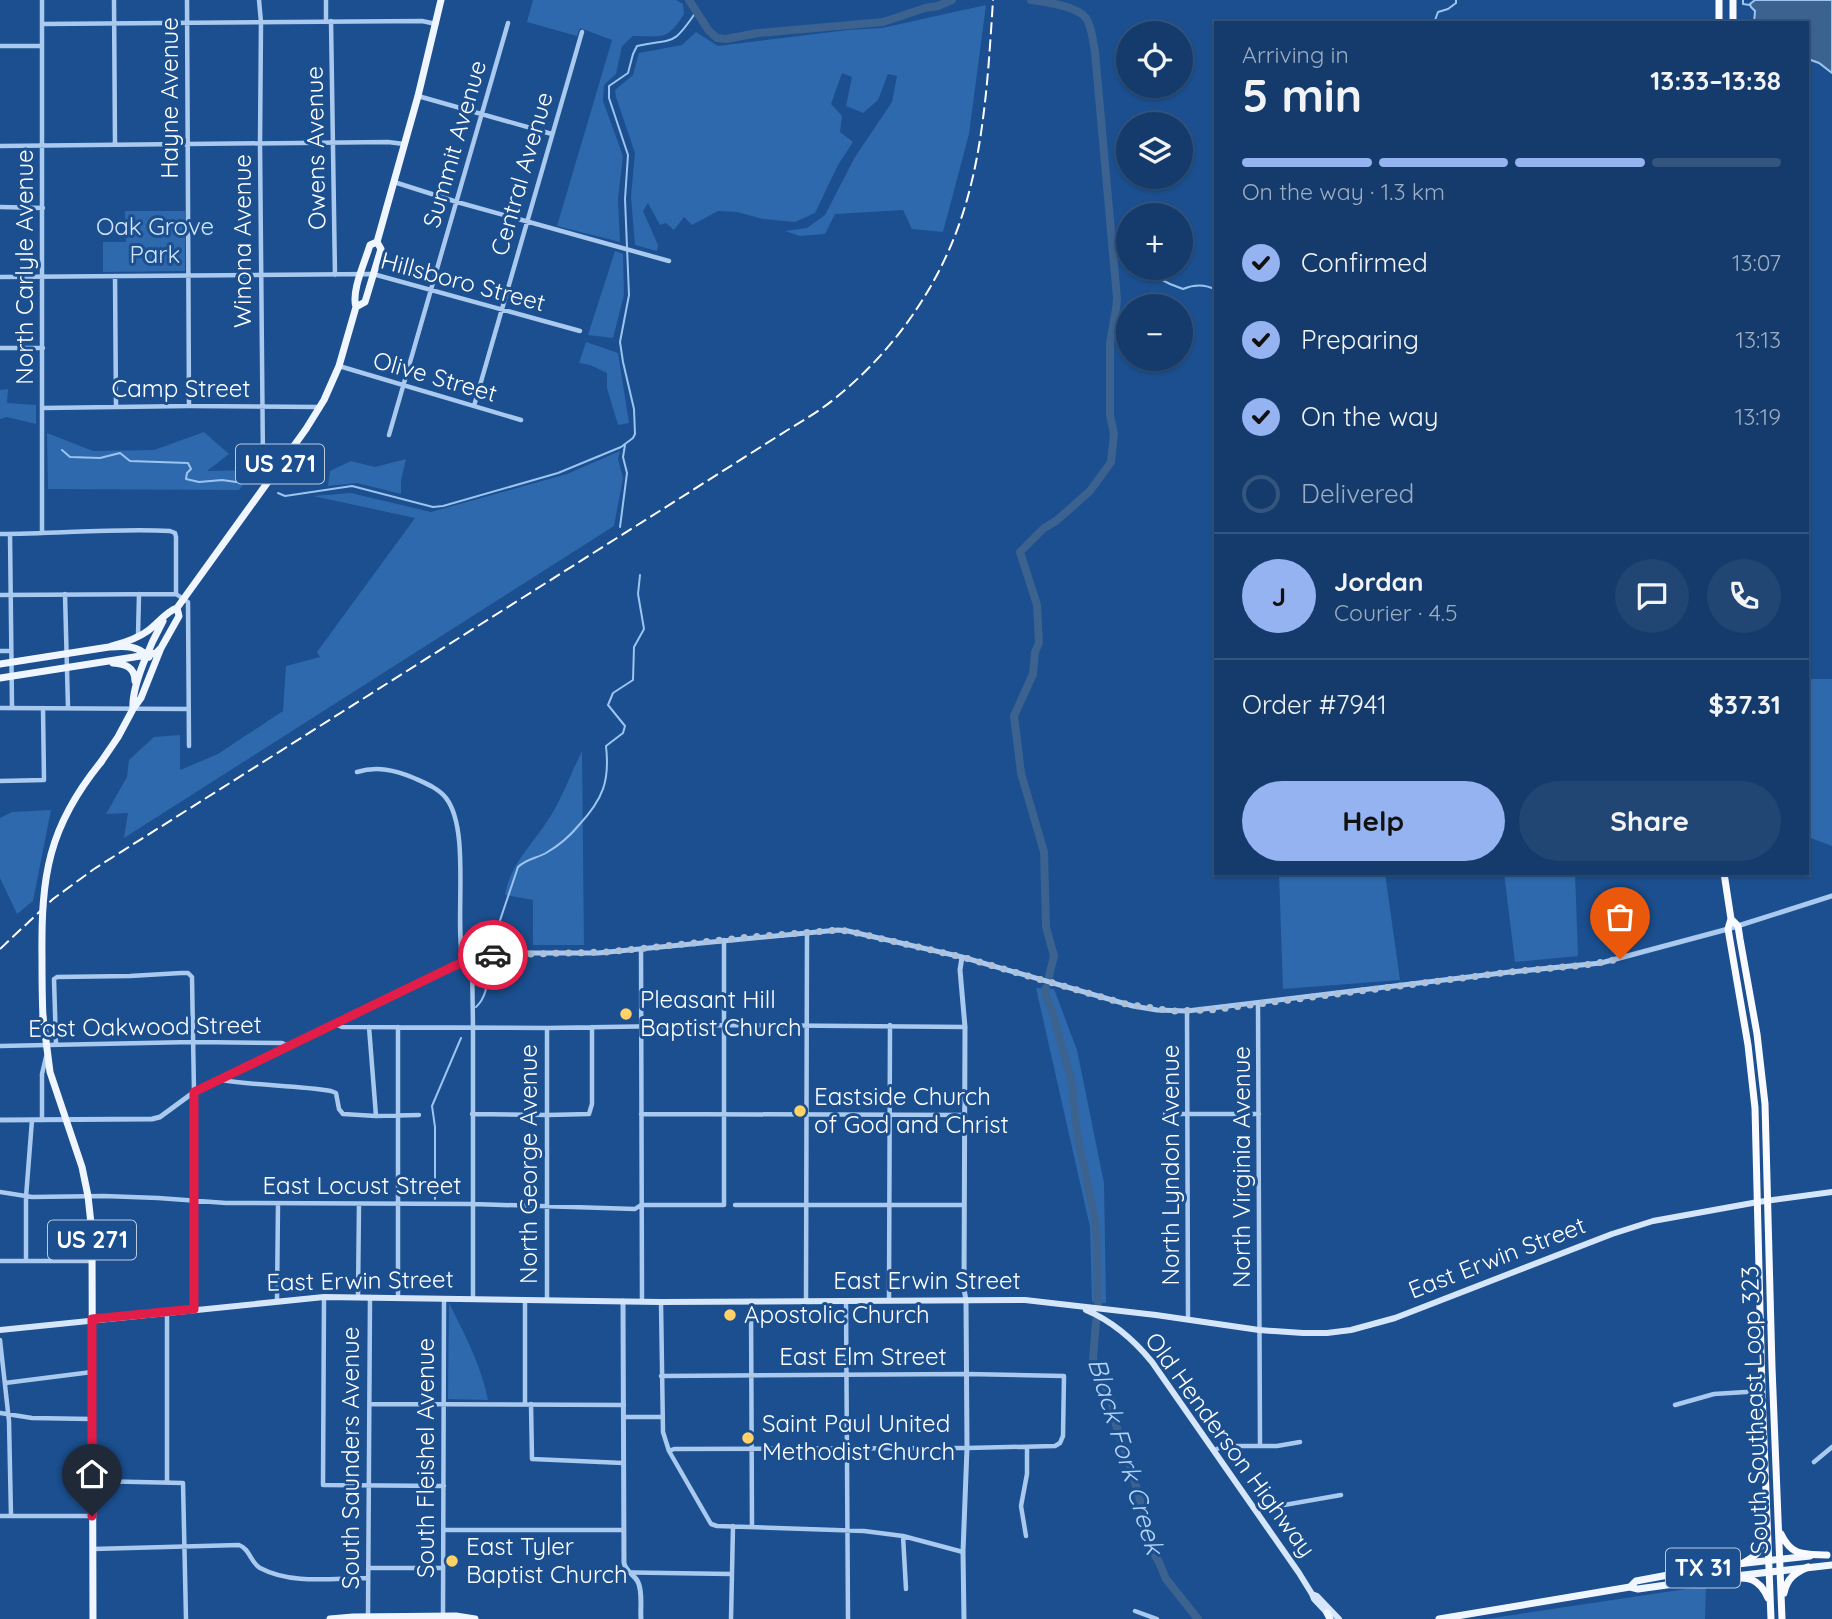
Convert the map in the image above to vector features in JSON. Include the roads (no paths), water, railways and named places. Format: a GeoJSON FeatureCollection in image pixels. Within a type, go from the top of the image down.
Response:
{"type":"FeatureCollection","features":[{"type":"Feature","properties":{"kind":"highway"},"geometry":{"type":"LineString","coordinates":[[1719,0],[1719,21]]}},
{"type":"Feature","properties":{"kind":"highway"},"geometry":{"type":"LineString","coordinates":[[1733,0],[1733,21]]}},
{"type":"Feature","properties":{"kind":"highway"},"geometry":{"type":"LineString","coordinates":[[1724,875],[1731,919],[1728,929]]}},
{"type":"Feature","properties":{"kind":"highway"},"geometry":{"type":"LineString","coordinates":[[1731,919],[1738,926]]}},
{"type":"Feature","properties":{"kind":"highway","name":"South Southeast Loop 323"},"geometry":{"type":"LineString","coordinates":[[1738,926],[1753,1004],[1763,1078],[1782,1619]]}},
{"type":"Feature","properties":{"kind":"highway","name":"South Southeast Loop 323"},"geometry":{"type":"LineString","coordinates":[[1728,929],[1752,1076],[1756,1123],[1762,1391],[1771,1619]]}},
{"type":"Feature","properties":{"kind":"highway"},"geometry":{"type":"LineString","coordinates":[[1743,1563],[1755,1557],[1761,1550],[1767,1514]]}},
{"type":"Feature","properties":{"kind":"highway"},"geometry":{"type":"LineString","coordinates":[[1779,1530],[1787,1546],[1793,1551],[1829,1554]]}},
{"type":"Feature","properties":{"kind":"highway"},"geometry":{"type":"LineString","coordinates":[[1781,1608],[1788,1580],[1808,1567]]}},
{"type":"Feature","properties":{"kind":"highway"},"geometry":{"type":"LineString","coordinates":[[1719,1578],[1754,1580],[1762,1587],[1770,1604]]}},
{"type":"Feature","properties":{"kind":"main road","name":"US 271"},"geometry":{"type":"LineString","coordinates":[[356,307],[365,302],[381,249],[377,242],[418,96],[441,0]]}},
{"type":"Feature","properties":{"kind":"main road","name":"US 271"},"geometry":{"type":"LineString","coordinates":[[93,1619],[92,1233],[82,1167],[54,1088],[46,1049],[43,1017],[44,884],[57,836],[69,808],[102,762],[141,698],[178,616],[180,597],[306,429],[319,407],[339,366],[370,245],[377,242]]}},
{"type":"Feature","properties":{"kind":"main road","name":"US 271"},"geometry":{"type":"LineString","coordinates":[[133,709],[132,698],[147,655],[167,614],[177,608]]}},
{"type":"Feature","properties":{"kind":"main road"},"geometry":{"type":"LineString","coordinates":[[109,647],[138,636],[167,614]]}},
{"type":"Feature","properties":{"kind":"main road"},"geometry":{"type":"LineString","coordinates":[[0,664],[109,647],[134,647],[147,655],[154,667]]}},
{"type":"Feature","properties":{"kind":"main road"},"geometry":{"type":"LineString","coordinates":[[0,678],[147,655],[162,648]]}},
{"type":"Feature","properties":{"kind":"main road"},"geometry":{"type":"LineString","coordinates":[[102,662],[129,667],[135,676],[135,689]]}},
{"type":"Feature","properties":{"kind":"main road","name":"East Erwin Street"},"geometry":{"type":"LineString","coordinates":[[0,1330],[324,1297],[398,1297],[661,1302],[1026,1300],[1259,1330],[1327,1333],[1373,1325],[1406,1314],[1638,1225],[1679,1215],[1832,1192]]}},
{"type":"Feature","properties":{"kind":"main road","name":"Old Henderson Highway"},"geometry":{"type":"LineString","coordinates":[[1074,1306],[1093,1313],[1118,1329],[1152,1362],[1314,1599],[1330,1617]]}},
{"type":"Feature","properties":{"kind":"main road"},"geometry":{"type":"LineString","coordinates":[[1118,1329],[1116,1320],[1122,1312]]}},
{"type":"Feature","properties":{"kind":"main road","name":"TX 31"},"geometry":{"type":"LineString","coordinates":[[1630,1587],[1636,1581],[1711,1567],[1829,1554]]}},
{"type":"Feature","properties":{"kind":"main road","name":"TX 31"},"geometry":{"type":"LineString","coordinates":[[1439,1619],[1630,1587],[1638,1589],[1832,1565]]}},
{"type":"Feature","properties":{"kind":"main road","name":"Old Henderson Highway"},"geometry":{"type":"LineString","coordinates":[[1312,1594],[1339,1619]]}},
{"type":"Feature","properties":{"kind":"main road"},"geometry":{"type":"LineString","coordinates":[[330,1619],[462,1616],[475,1619]]}},
{"type":"Feature","properties":{"kind":"street","name":"North Carlyle Avenue"},"geometry":{"type":"LineString","coordinates":[[42,0],[42,533]]}},
{"type":"Feature","properties":{"kind":"street"},"geometry":{"type":"LineString","coordinates":[[114,0],[115,144]]}},
{"type":"Feature","properties":{"kind":"street","name":"Hayne Avenue"},"geometry":{"type":"LineString","coordinates":[[187,0],[190,406]]}},
{"type":"Feature","properties":{"kind":"street","name":"Winona Avenue"},"geometry":{"type":"LineString","coordinates":[[259,0],[262,463],[267,481]]}},
{"type":"Feature","properties":{"kind":"street","name":"Owens Avenue"},"geometry":{"type":"LineString","coordinates":[[326,0],[333,142],[335,275]]}},
{"type":"Feature","properties":{"kind":"street"},"geometry":{"type":"LineString","coordinates":[[42,24],[329,21],[422,21],[436,24]]}},
{"type":"Feature","properties":{"kind":"street","name":"Summit Avenue"},"geometry":{"type":"LineString","coordinates":[[389,435],[508,23]]}},
{"type":"Feature","properties":{"kind":"street","name":"Central Avenue"},"geometry":{"type":"LineString","coordinates":[[474,406],[582,32]]}},
{"type":"Feature","properties":{"kind":"street"},"geometry":{"type":"LineString","coordinates":[[0,46],[42,46]]}},
{"type":"Feature","properties":{"kind":"street"},"geometry":{"type":"LineString","coordinates":[[418,96],[552,134]]}},
{"type":"Feature","properties":{"kind":"street"},"geometry":{"type":"LineString","coordinates":[[0,146],[333,142],[404,144]]}},
{"type":"Feature","properties":{"kind":"street"},"geometry":{"type":"LineString","coordinates":[[394,182],[669,261]]}},
{"type":"Feature","properties":{"kind":"street"},"geometry":{"type":"LineString","coordinates":[[0,207],[43,208]]}},
{"type":"Feature","properties":{"kind":"street","name":"Hillsboro Street"},"geometry":{"type":"LineString","coordinates":[[0,277],[373,274],[580,331]]}},
{"type":"Feature","properties":{"kind":"street"},"geometry":{"type":"LineString","coordinates":[[115,276],[116,407]]}},
{"type":"Feature","properties":{"kind":"street"},"geometry":{"type":"LineString","coordinates":[[0,348],[43,348]]}},
{"type":"Feature","properties":{"kind":"street","name":"Olive Street"},"geometry":{"type":"LineString","coordinates":[[339,366],[521,420]]}},
{"type":"Feature","properties":{"kind":"street","name":"Camp Street"},"geometry":{"type":"LineString","coordinates":[[43,408],[319,407]]}},
{"type":"Feature","properties":{"kind":"street"},"geometry":{"type":"LineString","coordinates":[[0,534],[69,531],[174,532],[180,597]]}},
{"type":"Feature","properties":{"kind":"street"},"geometry":{"type":"LineString","coordinates":[[10,534],[12,708]]}},
{"type":"Feature","properties":{"kind":"street"},"geometry":{"type":"LineString","coordinates":[[65,594],[68,708]]}},
{"type":"Feature","properties":{"kind":"street"},"geometry":{"type":"LineString","coordinates":[[138,594],[138,636]]}},
{"type":"Feature","properties":{"kind":"street"},"geometry":{"type":"LineString","coordinates":[[0,595],[138,594],[180,597],[188,602],[189,746]]}},
{"type":"Feature","properties":{"kind":"street"},"geometry":{"type":"LineString","coordinates":[[0,651],[11,651]]}},
{"type":"Feature","properties":{"kind":"street"},"geometry":{"type":"LineString","coordinates":[[0,708],[188,709]]}},
{"type":"Feature","properties":{"kind":"street"},"geometry":{"type":"LineString","coordinates":[[0,781],[44,780],[43,708]]}},
{"type":"Feature","properties":{"kind":"street"},"geometry":{"type":"LineString","coordinates":[[357,772],[377,769],[403,774],[436,789],[450,804],[456,820],[460,855],[460,946],[463,962]]}},
{"type":"Feature","properties":{"kind":"street"},"geometry":{"type":"LineString","coordinates":[[0,1120],[160,1117],[194,1092],[334,1023],[463,962],[499,954],[587,953],[830,930],[848,931],[962,957],[1126,1004],[1157,1010],[1187,1011],[1593,964],[1728,929],[1832,896]]}},
{"type":"Feature","properties":{"kind":"street"},"geometry":{"type":"LineString","coordinates":[[806,1301],[807,932]]}},
{"type":"Feature","properties":{"kind":"street"},"geometry":{"type":"LineString","coordinates":[[724,940],[725,1115]]}},
{"type":"Feature","properties":{"kind":"street"},"geometry":{"type":"LineString","coordinates":[[641,949],[642,1301]]}},
{"type":"Feature","properties":{"kind":"street"},"geometry":{"type":"LineString","coordinates":[[962,957],[960,975],[965,1027],[963,1205],[967,1374],[964,1619]]}},
{"type":"Feature","properties":{"kind":"street"},"geometry":{"type":"LineString","coordinates":[[472,959],[473,1298]]}},
{"type":"Feature","properties":{"kind":"street"},"geometry":{"type":"LineString","coordinates":[[56,1044],[56,977],[181,973],[191,975],[194,1309]]}},
{"type":"Feature","properties":{"kind":"street","name":"North Virginia Avenue"},"geometry":{"type":"LineString","coordinates":[[1258,1004],[1260,1446]]}},
{"type":"Feature","properties":{"kind":"street","name":"North Lyndon Avenue"},"geometry":{"type":"LineString","coordinates":[[1187,1011],[1188,1320]]}},
{"type":"Feature","properties":{"kind":"street"},"geometry":{"type":"LineString","coordinates":[[334,1023],[342,1027],[965,1027]]}},
{"type":"Feature","properties":{"kind":"street"},"geometry":{"type":"LineString","coordinates":[[890,1025],[890,1300]]}},
{"type":"Feature","properties":{"kind":"street"},"geometry":{"type":"LineString","coordinates":[[369,1027],[376,1116]]}},
{"type":"Feature","properties":{"kind":"street"},"geometry":{"type":"LineString","coordinates":[[398,1027],[398,1297]]}},
{"type":"Feature","properties":{"kind":"street"},"geometry":{"type":"LineString","coordinates":[[472,1114],[589,1114],[592,1104],[592,1027]]}},
{"type":"Feature","properties":{"kind":"street","name":"North George Avenue"},"geometry":{"type":"LineString","coordinates":[[547,1028],[547,1300]]}},
{"type":"Feature","properties":{"kind":"street","name":"East Oakwood Street"},"geometry":{"type":"LineString","coordinates":[[0,1046],[46,1049],[56,1044],[193,1042],[282,1043],[289,1046]]}},
{"type":"Feature","properties":{"kind":"street"},"geometry":{"type":"LineString","coordinates":[[42,1120],[42,1074],[46,1049]]}},
{"type":"Feature","properties":{"kind":"street"},"geometry":{"type":"LineString","coordinates":[[220,1080],[331,1091],[336,1093],[339,1109],[344,1114],[419,1115]]}},
{"type":"Feature","properties":{"kind":"street"},"geometry":{"type":"LineString","coordinates":[[642,1114],[965,1115]]}},
{"type":"Feature","properties":{"kind":"street"},"geometry":{"type":"LineString","coordinates":[[1165,1114],[1259,1114]]}},
{"type":"Feature","properties":{"kind":"street","name":"East Locust Street"},"geometry":{"type":"LineString","coordinates":[[0,1192],[26,1197],[144,1197],[278,1204],[547,1205],[635,1209],[641,1205],[724,1205],[725,1115]]}},
{"type":"Feature","properties":{"kind":"street"},"geometry":{"type":"LineString","coordinates":[[26,1261],[26,1197],[32,1120]]}},
{"type":"Feature","properties":{"kind":"street"},"geometry":{"type":"LineString","coordinates":[[277,1301],[278,1204]]}},
{"type":"Feature","properties":{"kind":"street"},"geometry":{"type":"LineString","coordinates":[[358,1297],[359,1204]]}},
{"type":"Feature","properties":{"kind":"street"},"geometry":{"type":"LineString","coordinates":[[735,1205],[963,1205]]}},
{"type":"Feature","properties":{"kind":"street"},"geometry":{"type":"LineString","coordinates":[[0,1261],[93,1261]]}},
{"type":"Feature","properties":{"kind":"street"},"geometry":{"type":"LineString","coordinates":[[324,1297],[323,1485],[444,1486]]}},
{"type":"Feature","properties":{"kind":"street","name":"South Saunders Avenue"},"geometry":{"type":"LineString","coordinates":[[368,1618],[370,1297]]}},
{"type":"Feature","properties":{"kind":"street","name":"South Fleishel Avenue"},"geometry":{"type":"LineString","coordinates":[[443,1618],[444,1298]]}},
{"type":"Feature","properties":{"kind":"street"},"geometry":{"type":"LineString","coordinates":[[525,1300],[532,1459],[623,1463]]}},
{"type":"Feature","properties":{"kind":"street"},"geometry":{"type":"LineString","coordinates":[[623,1301],[624,1563],[639,1585],[640,1619]]}},
{"type":"Feature","properties":{"kind":"street"},"geometry":{"type":"LineString","coordinates":[[751,1301],[752,1526]]}},
{"type":"Feature","properties":{"kind":"street"},"geometry":{"type":"LineString","coordinates":[[846,1301],[848,1619]]}},
{"type":"Feature","properties":{"kind":"street"},"geometry":{"type":"LineString","coordinates":[[661,1302],[663,1432],[669,1451],[711,1524],[848,1530],[904,1536],[963,1552]]}},
{"type":"Feature","properties":{"kind":"street"},"geometry":{"type":"LineString","coordinates":[[167,1312],[167,1482]]}},
{"type":"Feature","properties":{"kind":"street"},"geometry":{"type":"LineString","coordinates":[[0,1340],[9,1414],[11,1516]]}},
{"type":"Feature","properties":{"kind":"street"},"geometry":{"type":"LineString","coordinates":[[5,1383],[92,1372]]}},
{"type":"Feature","properties":{"kind":"street","name":"East Elm Street"},"geometry":{"type":"LineString","coordinates":[[661,1376],[1065,1376],[1064,1427],[1061,1441],[1057,1446],[1027,1448]]}},
{"type":"Feature","properties":{"kind":"street"},"geometry":{"type":"LineString","coordinates":[[1675,1405],[1714,1394],[1762,1391]]}},
{"type":"Feature","properties":{"kind":"street"},"geometry":{"type":"LineString","coordinates":[[370,1404],[624,1405]]}},
{"type":"Feature","properties":{"kind":"street"},"geometry":{"type":"LineString","coordinates":[[0,1413],[32,1418],[92,1419]]}},
{"type":"Feature","properties":{"kind":"street"},"geometry":{"type":"LineString","coordinates":[[624,1417],[661,1417]]}},
{"type":"Feature","properties":{"kind":"street"},"geometry":{"type":"LineString","coordinates":[[1213,1451],[1225,1446],[1300,1442]]}},
{"type":"Feature","properties":{"kind":"street"},"geometry":{"type":"LineString","coordinates":[[1814,1462],[1832,1447]]}},
{"type":"Feature","properties":{"kind":"street"},"geometry":{"type":"LineString","coordinates":[[669,1451],[752,1448],[1027,1448],[1027,1474],[1021,1506],[1026,1536]]}},
{"type":"Feature","properties":{"kind":"street"},"geometry":{"type":"LineString","coordinates":[[91,1482],[183,1483],[186,1619]]}},
{"type":"Feature","properties":{"kind":"street"},"geometry":{"type":"LineString","coordinates":[[1256,1512],[1341,1495]]}},
{"type":"Feature","properties":{"kind":"street"},"geometry":{"type":"LineString","coordinates":[[0,1516],[92,1516]]}},
{"type":"Feature","properties":{"kind":"street"},"geometry":{"type":"LineString","coordinates":[[731,1619],[733,1526]]}},
{"type":"Feature","properties":{"kind":"street"},"geometry":{"type":"LineString","coordinates":[[443,1530],[623,1530]]}},
{"type":"Feature","properties":{"kind":"street"},"geometry":{"type":"LineString","coordinates":[[904,1536],[906,1589]]}},
{"type":"Feature","properties":{"kind":"street"},"geometry":{"type":"LineString","coordinates":[[92,1549],[242,1546],[257,1565],[287,1577],[368,1578]]}},
{"type":"Feature","properties":{"kind":"street"},"geometry":{"type":"LineString","coordinates":[[368,1568],[443,1568]]}},
{"type":"Feature","properties":{"kind":"street"},"geometry":{"type":"LineString","coordinates":[[600,1572],[731,1574]]}},
{"type":"Feature","properties":{"kind":"street"},"geometry":{"type":"LineString","coordinates":[[1135,1611],[1157,1619]]}},
{"type":"Feature","properties":{"kind":"waterway","name":"Black Fork Creek"},"geometry":{"type":"LineString","coordinates":[[689,0],[709,31],[717,38],[726,39],[758,33],[883,22],[952,0]]}},
{"type":"Feature","properties":{"kind":"waterway","name":"Black Fork Creek"},"geometry":{"type":"LineString","coordinates":[[1031,0],[1076,10],[1086,18],[1091,30],[1117,298],[1110,343],[1110,415],[1114,434],[1111,462],[1090,491],[1044,528],[1020,552],[1037,605],[1039,643],[1035,652],[1033,674],[1014,716],[1021,773],[1044,852],[1046,927],[1054,956],[1049,976]]}},
{"type":"Feature","properties":{"kind":"waterway"},"geometry":{"type":"LineString","coordinates":[[1435,21],[1438,12],[1448,9],[1456,0]]}},
{"type":"Feature","properties":{"kind":"waterway"},"geometry":{"type":"LineString","coordinates":[[1743,0],[1743,4],[1750,5]]}},
{"type":"Feature","properties":{"kind":"waterway"},"geometry":{"type":"LineString","coordinates":[[278,493],[285,496],[352,486],[433,507],[443,506],[558,473],[621,447],[633,438],[634,409],[620,342],[629,295],[625,199],[628,155],[609,98],[609,86],[628,73],[637,46],[672,39],[682,31],[696,12]]}},
{"type":"Feature","properties":{"kind":"waterway"},"geometry":{"type":"LineString","coordinates":[[1162,280],[1183,289],[1200,285],[1214,289]]}},
{"type":"Feature","properties":{"kind":"waterway"},"geometry":{"type":"LineString","coordinates":[[620,527],[627,473],[623,457],[625,445]]}},
{"type":"Feature","properties":{"kind":"waterway"},"geometry":{"type":"LineString","coordinates":[[62,450],[70,457],[100,458],[120,453],[130,461],[188,463],[191,469],[186,479],[199,482],[236,482],[251,477],[255,479]]}},
{"type":"Feature","properties":{"kind":"waterway"},"geometry":{"type":"LineString","coordinates":[[490,950],[518,867],[543,855],[568,837],[594,807],[603,789],[607,769],[606,746],[623,733],[625,726],[608,705],[613,693],[633,680],[634,647],[644,629],[638,594],[640,575]]}},
{"type":"Feature","properties":{"kind":"waterway"},"geometry":{"type":"LineString","coordinates":[[476,1007],[485,991],[490,960]]}},
{"type":"Feature","properties":{"kind":"waterway","name":"Black Fork Creek"},"geometry":{"type":"LineString","coordinates":[[1046,988],[1045,994],[1072,1083],[1077,1134],[1096,1224],[1098,1303]]}},
{"type":"Feature","properties":{"kind":"waterway"},"geometry":{"type":"LineString","coordinates":[[435,1199],[435,1127],[432,1106],[461,1038]]}},
{"type":"Feature","properties":{"kind":"waterway","name":"Black Fork Creek"},"geometry":{"type":"LineString","coordinates":[[1096,1321],[1093,1359],[1112,1402],[1115,1422],[1145,1518],[1145,1538],[1166,1579],[1198,1619]]}},
{"type":"Feature","properties":{"kind":"railway"},"geometry":{"type":"LineString","coordinates":[[0,949],[53,899],[94,869],[813,414],[861,375],[902,330],[919,306],[948,253],[959,225],[974,173],[982,124],[993,0]]}},
{"type":"Feature","properties":{"kind":"place","name":"Pleasant Hill Baptist Church"},"geometry":{"type":"Point","coordinates":[626,1014]}},
{"type":"Feature","properties":{"kind":"place","name":"Eastside Church of God and Christ"},"geometry":{"type":"Point","coordinates":[800,1111]}},
{"type":"Feature","properties":{"kind":"place","name":"Apostolic Church"},"geometry":{"type":"Point","coordinates":[730,1315]}},
{"type":"Feature","properties":{"kind":"place","name":"Saint Paul United Methodist Church"},"geometry":{"type":"Point","coordinates":[748,1438]}},
{"type":"Feature","properties":{"kind":"place","name":"East Tyler Baptist Church"},"geometry":{"type":"Point","coordinates":[452,1561]}},
{"type":"Feature","properties":{"kind":"park label","name":"Oak Grove Park"},"geometry":{"type":"Point","coordinates":[155,241]}}]}
